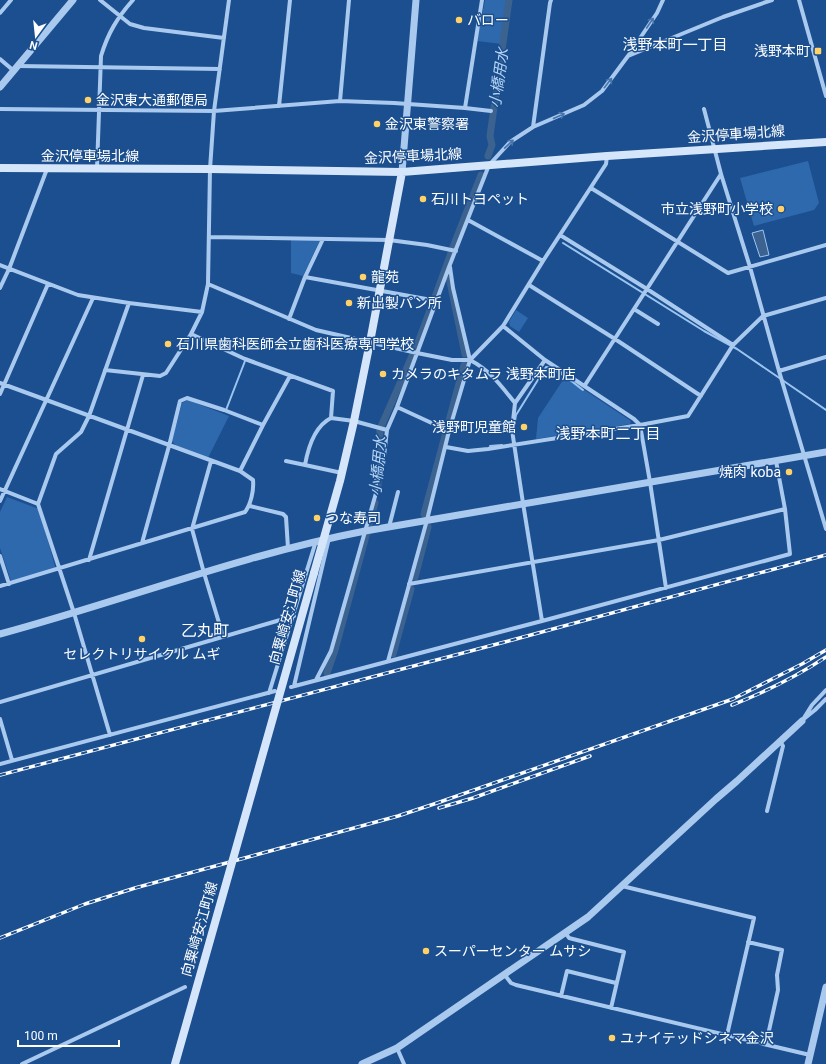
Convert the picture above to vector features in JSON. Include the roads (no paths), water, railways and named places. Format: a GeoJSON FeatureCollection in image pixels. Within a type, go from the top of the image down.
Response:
{"type":"FeatureCollection","features":[{"type":"Feature","properties":{"kind":"main road","name":"金沢停車場北線"},"geometry":{"type":"LineString","coordinates":[[0,168],[402,172],[606,156],[826,142]]}},
{"type":"Feature","properties":{"kind":"main road","name":"向粟崎安江町線"},"geometry":{"type":"LineString","coordinates":[[174,1064],[342,473],[370,342],[402,172]]}},
{"type":"Feature","properties":{"kind":"street"},"geometry":{"type":"LineString","coordinates":[[0,13],[11,0]]}},
{"type":"Feature","properties":{"kind":"street"},"geometry":{"type":"LineString","coordinates":[[0,87],[73,0]]}},
{"type":"Feature","properties":{"kind":"street"},"geometry":{"type":"LineString","coordinates":[[100,0],[130,24],[144,28],[224,38]]}},
{"type":"Feature","properties":{"kind":"street"},"geometry":{"type":"LineString","coordinates":[[97,168],[101,56],[106,39],[119,15],[133,0]]}},
{"type":"Feature","properties":{"kind":"street"},"geometry":{"type":"LineString","coordinates":[[105,370],[160,376],[166,373],[202,312],[208,284],[210,169],[214,111],[229,0]]}},
{"type":"Feature","properties":{"kind":"street"},"geometry":{"type":"LineString","coordinates":[[279,106],[290,0]]}},
{"type":"Feature","properties":{"kind":"street"},"geometry":{"type":"LineString","coordinates":[[340,101],[349,0]]}},
{"type":"Feature","properties":{"kind":"street"},"geometry":{"type":"LineString","coordinates":[[402,172],[409,104],[416,0]]}},
{"type":"Feature","properties":{"kind":"street"},"geometry":{"type":"LineString","coordinates":[[465,108],[482,0]]}},
{"type":"Feature","properties":{"kind":"street"},"geometry":{"type":"LineString","coordinates":[[533,127],[551,0]]}},
{"type":"Feature","properties":{"kind":"street"},"geometry":{"type":"LineString","coordinates":[[316,680],[331,651],[376,493],[376,467],[383,465],[386,430],[397,407],[489,165],[510,142],[533,127],[584,105],[597,96],[628,56],[657,13],[663,0]]}},
{"type":"Feature","properties":{"kind":"street"},"geometry":{"type":"LineString","coordinates":[[628,56],[723,17],[772,0]]}},
{"type":"Feature","properties":{"kind":"street"},"geometry":{"type":"LineString","coordinates":[[798,0],[826,96]]}},
{"type":"Feature","properties":{"kind":"street"},"geometry":{"type":"LineString","coordinates":[[0,59],[16,69],[100,67],[220,69]]}},
{"type":"Feature","properties":{"kind":"street"},"geometry":{"type":"LineString","coordinates":[[0,109],[214,111],[340,101],[372,101],[490,111]]}},
{"type":"Feature","properties":{"kind":"street"},"geometry":{"type":"LineString","coordinates":[[704,109],[721,174],[750,267],[778,371],[826,529]]}},
{"type":"Feature","properties":{"kind":"street"},"geometry":{"type":"LineString","coordinates":[[388,661],[428,520],[449,431],[470,360],[504,326],[543,261],[606,164],[606,156]]}},
{"type":"Feature","properties":{"kind":"street"},"geometry":{"type":"LineString","coordinates":[[0,288],[9,269],[47,168]]}},
{"type":"Feature","properties":{"kind":"street"},"geometry":{"type":"LineString","coordinates":[[585,385],[721,174]]}},
{"type":"Feature","properties":{"kind":"street"},"geometry":{"type":"LineString","coordinates":[[591,188],[728,273],[826,245]]}},
{"type":"Feature","properties":{"kind":"street"},"geometry":{"type":"LineString","coordinates":[[468,220],[543,261]]}},
{"type":"Feature","properties":{"kind":"street"},"geometry":{"type":"LineString","coordinates":[[560,235],[647,289],[733,346]]}},
{"type":"Feature","properties":{"kind":"street"},"geometry":{"type":"LineString","coordinates":[[210,237],[389,240],[427,245],[456,252]]}},
{"type":"Feature","properties":{"kind":"street"},"geometry":{"type":"LineString","coordinates":[[289,319],[304,277],[323,239]]}},
{"type":"Feature","properties":{"kind":"street"},"geometry":{"type":"LineString","coordinates":[[0,265],[78,295],[202,312]]}},
{"type":"Feature","properties":{"kind":"street"},"geometry":{"type":"LineString","coordinates":[[450,267],[453,288],[470,360]]}},
{"type":"Feature","properties":{"kind":"street"},"geometry":{"type":"LineString","coordinates":[[304,277],[437,301]]}},
{"type":"Feature","properties":{"kind":"street"},"geometry":{"type":"LineString","coordinates":[[0,394],[2,384],[48,284]]}},
{"type":"Feature","properties":{"kind":"street"},"geometry":{"type":"LineString","coordinates":[[208,284],[316,330],[452,360],[470,360],[483,367],[494,377],[515,404]]}},
{"type":"Feature","properties":{"kind":"street"},"geometry":{"type":"LineString","coordinates":[[529,284],[701,396]]}},
{"type":"Feature","properties":{"kind":"street"},"geometry":{"type":"LineString","coordinates":[[0,501],[2,490],[47,401],[93,298]]}},
{"type":"Feature","properties":{"kind":"street"},"geometry":{"type":"LineString","coordinates":[[446,447],[468,451],[488,449],[688,416],[733,346],[763,316],[826,298]]}},
{"type":"Feature","properties":{"kind":"street"},"geometry":{"type":"LineString","coordinates":[[110,735],[74,613],[38,504],[56,454],[81,432],[89,416],[129,303]]}},
{"type":"Feature","properties":{"kind":"street"},"geometry":{"type":"LineString","coordinates":[[634,309],[658,324]]}},
{"type":"Feature","properties":{"kind":"street"},"geometry":{"type":"LineString","coordinates":[[504,326],[545,360],[585,385],[634,419],[640,425],[666,588]]}},
{"type":"Feature","properties":{"kind":"street"},"geometry":{"type":"LineString","coordinates":[[190,334],[245,359],[333,390],[332,418]]}},
{"type":"Feature","properties":{"kind":"street"},"geometry":{"type":"LineString","coordinates":[[778,371],[826,357]]}},
{"type":"Feature","properties":{"kind":"street"},"geometry":{"type":"LineString","coordinates":[[542,621],[534,562],[523,504],[512,430],[515,404],[545,360]]}},
{"type":"Feature","properties":{"kind":"street"},"geometry":{"type":"LineString","coordinates":[[89,560],[143,375]]}},
{"type":"Feature","properties":{"kind":"street"},"geometry":{"type":"LineString","coordinates":[[240,472],[263,425],[290,376]]}},
{"type":"Feature","properties":{"kind":"street"},"geometry":{"type":"LineString","coordinates":[[0,586],[245,512],[250,506],[253,480],[240,472],[2,384]]}},
{"type":"Feature","properties":{"kind":"street"},"geometry":{"type":"LineString","coordinates":[[142,543],[180,401],[187,398],[263,425]]}},
{"type":"Feature","properties":{"kind":"street"},"geometry":{"type":"LineString","coordinates":[[397,407],[449,431]]}},
{"type":"Feature","properties":{"kind":"street"},"geometry":{"type":"LineString","coordinates":[[305,465],[308,447],[324,422],[332,418],[354,421],[386,430]]}},
{"type":"Feature","properties":{"kind":"street"},"geometry":{"type":"LineString","coordinates":[[0,634],[288,548],[323,539],[826,452]]}},
{"type":"Feature","properties":{"kind":"street"},"geometry":{"type":"LineString","coordinates":[[210,461],[192,529],[223,636]]}},
{"type":"Feature","properties":{"kind":"street"},"geometry":{"type":"LineString","coordinates":[[286,461],[342,473]]}},
{"type":"Feature","properties":{"kind":"street"},"geometry":{"type":"LineString","coordinates":[[323,539],[292,687],[790,554],[776,461]]}},
{"type":"Feature","properties":{"kind":"street"},"geometry":{"type":"LineString","coordinates":[[2,490],[38,504]]}},
{"type":"Feature","properties":{"kind":"street"},"geometry":{"type":"LineString","coordinates":[[389,527],[398,492]]}},
{"type":"Feature","properties":{"kind":"street"},"geometry":{"type":"LineString","coordinates":[[250,506],[283,514],[286,517],[288,548]]}},
{"type":"Feature","properties":{"kind":"street"},"geometry":{"type":"LineString","coordinates":[[409,584],[659,540],[784,510]]}},
{"type":"Feature","properties":{"kind":"street"},"geometry":{"type":"LineString","coordinates":[[269,693],[294,616],[323,539]]}},
{"type":"Feature","properties":{"kind":"street"},"geometry":{"type":"LineString","coordinates":[[0,556],[9,584]]}},
{"type":"Feature","properties":{"kind":"street"},"geometry":{"type":"LineString","coordinates":[[0,702],[294,616]]}},
{"type":"Feature","properties":{"kind":"street"},"geometry":{"type":"LineString","coordinates":[[802,721],[812,705],[826,690]]}},
{"type":"Feature","properties":{"kind":"street"},"geometry":{"type":"LineString","coordinates":[[0,764],[275,691]]}},
{"type":"Feature","properties":{"kind":"street"},"geometry":{"type":"LineString","coordinates":[[362,1064],[397,1048],[564,932],[588,917],[826,699]]}},
{"type":"Feature","properties":{"kind":"street"},"geometry":{"type":"LineString","coordinates":[[0,719],[12,760]]}},
{"type":"Feature","properties":{"kind":"street"},"geometry":{"type":"LineString","coordinates":[[768,811],[783,746],[780,741]]}},
{"type":"Feature","properties":{"kind":"street"},"geometry":{"type":"LineString","coordinates":[[622,886],[754,918],[727,1035]]}},
{"type":"Feature","properties":{"kind":"street"},"geometry":{"type":"LineString","coordinates":[[564,932],[569,938],[624,952],[610,1008]]}},
{"type":"Feature","properties":{"kind":"street"},"geometry":{"type":"LineString","coordinates":[[748,942],[782,950],[777,975],[778,990],[766,1044]]}},
{"type":"Feature","properties":{"kind":"street"},"geometry":{"type":"LineString","coordinates":[[561,996],[567,971],[616,983]]}},
{"type":"Feature","properties":{"kind":"street"},"geometry":{"type":"LineString","coordinates":[[504,974],[508,980],[516,985],[810,1055]]}},
{"type":"Feature","properties":{"kind":"street"},"geometry":{"type":"LineString","coordinates":[[22,1064],[185,987]]}},
{"type":"Feature","properties":{"kind":"street"},"geometry":{"type":"LineString","coordinates":[[808,1064],[826,987]]}},
{"type":"Feature","properties":{"kind":"street"},"geometry":{"type":"LineString","coordinates":[[397,1048],[404,1064]]}},
{"type":"Feature","properties":{"kind":"waterway","name":"小橋用水"},"geometry":{"type":"LineString","coordinates":[[488,156],[492,145],[490,136],[509,0]]}},
{"type":"Feature","properties":{"kind":"waterway","name":"小橋用水"},"geometry":{"type":"LineString","coordinates":[[453,247],[481,175]]}},
{"type":"Feature","properties":{"kind":"waterway"},"geometry":{"type":"LineString","coordinates":[[563,243],[704,331],[737,349],[826,410]]}},
{"type":"Feature","properties":{"kind":"waterway","name":"小橋用水"},"geometry":{"type":"LineString","coordinates":[[435,297],[451,253]]}},
{"type":"Feature","properties":{"kind":"waterway"},"geometry":{"type":"LineString","coordinates":[[449,277],[465,354]]}},
{"type":"Feature","properties":{"kind":"waterway","name":"小橋用水"},"geometry":{"type":"LineString","coordinates":[[416,348],[433,302]]}},
{"type":"Feature","properties":{"kind":"waterway","name":"小橋用水"},"geometry":{"type":"LineString","coordinates":[[378,489],[380,429],[412,356]]}},
{"type":"Feature","properties":{"kind":"waterway"},"geometry":{"type":"LineString","coordinates":[[226,410],[245,361]]}},
{"type":"Feature","properties":{"kind":"waterway"},"geometry":{"type":"LineString","coordinates":[[424,514],[464,365]]}},
{"type":"Feature","properties":{"kind":"waterway"},"geometry":{"type":"LineString","coordinates":[[515,421],[516,415],[546,367],[560,373],[583,390]]}},
{"type":"Feature","properties":{"kind":"waterway"},"geometry":{"type":"LineString","coordinates":[[490,446],[502,445]]}},
{"type":"Feature","properties":{"kind":"waterway","name":"小橋用水"},"geometry":{"type":"LineString","coordinates":[[327,673],[335,650],[375,503]]}},
{"type":"Feature","properties":{"kind":"waterway"},"geometry":{"type":"LineString","coordinates":[[415,577],[428,527]]}},
{"type":"Feature","properties":{"kind":"waterway"},"geometry":{"type":"LineString","coordinates":[[393,654],[411,589]]}},
{"type":"Feature","properties":{"kind":"railway"},"geometry":{"type":"LineString","coordinates":[[0,775],[516,639],[826,555]]}},
{"type":"Feature","properties":{"kind":"railway"},"geometry":{"type":"LineString","coordinates":[[0,938],[85,904],[135,888],[398,816],[437,803],[733,699],[826,650]]}},
{"type":"Feature","properties":{"kind":"railway"},"geometry":{"type":"LineString","coordinates":[[732,705],[780,684],[826,657]]}},
{"type":"Feature","properties":{"kind":"railway"},"geometry":{"type":"LineString","coordinates":[[439,808],[473,798],[590,756]]}},
{"type":"Feature","properties":{"kind":"place","name":"バロー"},"geometry":{"type":"Point","coordinates":[459,20]}},
{"type":"Feature","properties":{"kind":"place","name":"浅野本町"},"geometry":{"type":"Point","coordinates":[818,51]}},
{"type":"Feature","properties":{"kind":"place","name":"金沢東大通郵便局"},"geometry":{"type":"Point","coordinates":[88,100]}},
{"type":"Feature","properties":{"kind":"place","name":"金沢東警察署"},"geometry":{"type":"Point","coordinates":[377,124]}},
{"type":"Feature","properties":{"kind":"place","name":"石川トヨペット"},"geometry":{"type":"Point","coordinates":[423,199]}},
{"type":"Feature","properties":{"kind":"place","name":"市立浅野町小学校"},"geometry":{"type":"Point","coordinates":[781,209]}},
{"type":"Feature","properties":{"kind":"place","name":"龍苑"},"geometry":{"type":"Point","coordinates":[363,277]}},
{"type":"Feature","properties":{"kind":"place","name":"新出製パン所"},"geometry":{"type":"Point","coordinates":[349,303]}},
{"type":"Feature","properties":{"kind":"place","name":"石川県歯科医師会立歯科医療専門学校"},"geometry":{"type":"Point","coordinates":[168,344]}},
{"type":"Feature","properties":{"kind":"place","name":"カメラのキタムラ 浅野本町店"},"geometry":{"type":"Point","coordinates":[383,374]}},
{"type":"Feature","properties":{"kind":"place","name":"浅野町児童館"},"geometry":{"type":"Point","coordinates":[524,427]}},
{"type":"Feature","properties":{"kind":"place","name":"焼肉 koba"},"geometry":{"type":"Point","coordinates":[789,472]}},
{"type":"Feature","properties":{"kind":"place","name":"つな寿司"},"geometry":{"type":"Point","coordinates":[317,518]}},
{"type":"Feature","properties":{"kind":"place","name":"セレクトリサイクル ムギ"},"geometry":{"type":"Point","coordinates":[142,639]}},
{"type":"Feature","properties":{"kind":"place","name":"スーパーセンター ムサシ"},"geometry":{"type":"Point","coordinates":[426,951]}},
{"type":"Feature","properties":{"kind":"place","name":"ユナイテッドシネマ金沢"},"geometry":{"type":"Point","coordinates":[612,1038]}},
{"type":"Feature","properties":{"kind":"district","name":"浅野本町一丁目"},"geometry":{"type":"Point","coordinates":[675,45]}},
{"type":"Feature","properties":{"kind":"district","name":"浅野本町二丁目"},"geometry":{"type":"Point","coordinates":[608,434]}},
{"type":"Feature","properties":{"kind":"district","name":"乙丸町"},"geometry":{"type":"Point","coordinates":[205,630]}}]}
